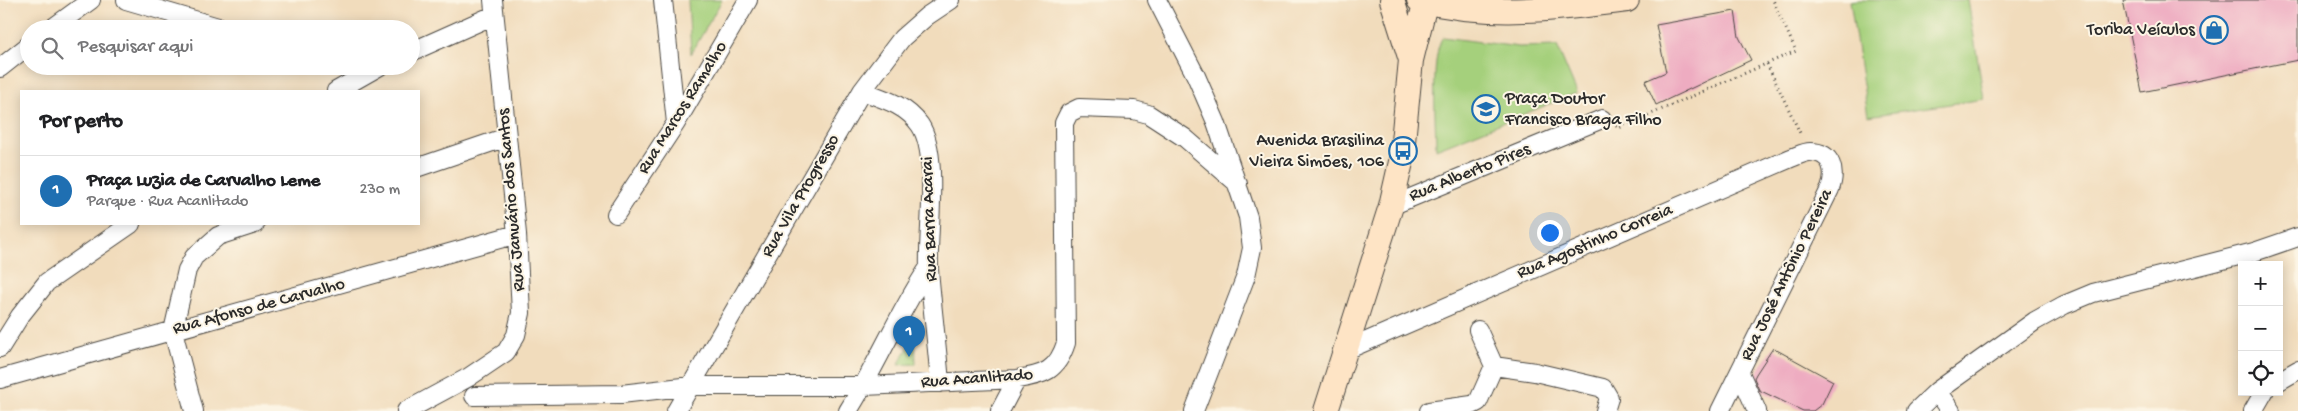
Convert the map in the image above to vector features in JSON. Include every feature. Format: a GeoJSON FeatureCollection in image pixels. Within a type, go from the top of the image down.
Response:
{"type":"FeatureCollection","features":[{"type":"Feature","properties":{"kind":"street"},"geometry":{"type":"LineString","coordinates":[[63,20],[91,0]]}},
{"type":"Feature","properties":{"kind":"street"},"geometry":{"type":"LineString","coordinates":[[126,0],[194,20]]}},
{"type":"Feature","properties":{"kind":"street"},"geometry":{"type":"LineString","coordinates":[[663,0],[676,123]]}},
{"type":"Feature","properties":{"kind":"street","name":"Rua Marcos Ramalho"},"geometry":{"type":"LineString","coordinates":[[616,214],[676,123],[748,0]]}},
{"type":"Feature","properties":{"kind":"street","name":"Rua Vila Progresso"},"geometry":{"type":"LineString","coordinates":[[676,411],[862,91],[902,38],[927,16],[950,0]]}},
{"type":"Feature","properties":{"kind":"street"},"geometry":{"type":"LineString","coordinates":[[1156,0],[1196,76],[1238,184],[1248,217],[1252,248],[1246,276],[1200,400],[1194,411]]}},
{"type":"Feature","properties":{"kind":"street"},"geometry":{"type":"LineString","coordinates":[[1392,0],[1411,60]]}},
{"type":"Feature","properties":{"kind":"street"},"geometry":{"type":"LineString","coordinates":[[1326,411],[1391,206],[1401,162],[1411,60],[1424,1],[1502,12],[1548,10],[1628,0]]}},
{"type":"Feature","properties":{"kind":"street"},"geometry":{"type":"LineString","coordinates":[[420,47],[493,7]]}},
{"type":"Feature","properties":{"kind":"street","name":"Rua Januário dos Santos"},"geometry":{"type":"LineString","coordinates":[[406,411],[469,377],[506,352],[516,335],[521,313],[517,234],[493,7]]}},
{"type":"Feature","properties":{"kind":"street"},"geometry":{"type":"LineString","coordinates":[[0,68],[20,52]]}},
{"type":"Feature","properties":{"kind":"street"},"geometry":{"type":"LineString","coordinates":[[338,90],[364,75]]}},
{"type":"Feature","properties":{"kind":"street","name":"Rua Barra Acarai"},"geometry":{"type":"LineString","coordinates":[[862,91],[907,110],[921,127],[929,160],[931,198],[929,267],[940,383]]}},
{"type":"Feature","properties":{"kind":"street","name":"Rua Acanlitado"},"geometry":{"type":"LineString","coordinates":[[477,403],[621,394],[691,386],[864,386],[1017,379],[1039,376],[1053,368],[1062,357],[1066,343],[1064,123],[1069,113],[1079,108],[1134,110],[1148,114],[1185,138],[1238,184]]}},
{"type":"Feature","properties":{"kind":"street","name":"Rua Alberto Pires"},"geometry":{"type":"LineString","coordinates":[[1391,206],[1602,119]]}},
{"type":"Feature","properties":{"kind":"street"},"geometry":{"type":"LineString","coordinates":[[420,167],[507,137]]}},
{"type":"Feature","properties":{"kind":"street","name":"Rua José Antônio Pereira"},"geometry":{"type":"LineString","coordinates":[[1720,411],[1805,243],[1834,177],[1834,167],[1828,159],[1820,154],[1809,152]]}},
{"type":"Feature","properties":{"kind":"street","name":"Rua Agostinho Correia"},"geometry":{"type":"LineString","coordinates":[[1344,351],[1764,169],[1809,152]]}},
{"type":"Feature","properties":{"kind":"street"},"geometry":{"type":"LineString","coordinates":[[0,348],[20,316],[47,282],[130,225]]}},
{"type":"Feature","properties":{"kind":"street"},"geometry":{"type":"LineString","coordinates":[[194,411],[173,330],[187,270],[194,257],[218,236],[252,225]]}},
{"type":"Feature","properties":{"kind":"street","name":"Rua Afonso de Carvalho"},"geometry":{"type":"LineString","coordinates":[[0,379],[517,234]]}},
{"type":"Feature","properties":{"kind":"street"},"geometry":{"type":"LineString","coordinates":[[1916,411],[1938,391],[2034,321],[2064,305],[2093,293],[2254,252],[2298,237]]}},
{"type":"Feature","properties":{"kind":"street"},"geometry":{"type":"LineString","coordinates":[[848,411],[864,386],[910,295],[929,267]]}},
{"type":"Feature","properties":{"kind":"street"},"geometry":{"type":"LineString","coordinates":[[1428,411],[1472,405],[1478,402],[1494,366],[1478,330]]}},
{"type":"Feature","properties":{"kind":"street"},"geometry":{"type":"LineString","coordinates":[[1494,366],[1535,372],[1603,388],[1609,398],[1605,411]]}},
{"type":"Feature","properties":{"kind":"street"},"geometry":{"type":"LineString","coordinates":[[2283,378],[2298,370]]}},
{"type":"Feature","properties":{"kind":"street"},"geometry":{"type":"LineString","coordinates":[[1740,373],[1758,411]]}},
{"type":"Feature","properties":{"kind":"street"},"geometry":{"type":"LineString","coordinates":[[469,377],[477,403]]}},
{"type":"Feature","properties":{"kind":"street"},"geometry":{"type":"LineString","coordinates":[[1000,411],[1017,379]]}},
{"type":"Feature","properties":{"kind":"street"},"geometry":{"type":"LineString","coordinates":[[1938,391],[1951,411]]}},
{"type":"Feature","properties":{"kind":"street"},"geometry":{"type":"LineString","coordinates":[[2253,411],[2262,396]]}},
{"type":"Feature","properties":{"kind":"path"},"geometry":{"type":"LineString","coordinates":[[1602,119],[1619,128],[1796,51],[1773,0]]}},
{"type":"Feature","properties":{"kind":"path"},"geometry":{"type":"LineString","coordinates":[[1767,64],[1809,152]]}},
{"type":"Feature","properties":{"kind":"green space"},"geometry":{"type":"Polygon","coordinates":[[[688,0],[722,0],[691,54],[688,0]]]}},
{"type":"Feature","properties":{"kind":"green space"},"geometry":{"type":"Polygon","coordinates":[[[1968,0],[1984,99],[1868,116],[1850,1],[1968,0]]]}},
{"type":"Feature","properties":{"kind":"green space","name":"Praça Doutor Francisco Braga Filho"},"geometry":{"type":"Polygon","coordinates":[[[1443,37],[1519,47],[1557,46],[1577,93],[1436,149],[1435,73],[1436,58],[1443,37]]]}},
{"type":"Feature","properties":{"kind":"green space"},"geometry":{"type":"Polygon","coordinates":[[[915,336],[916,364],[898,365],[915,336]]]}},
{"type":"Feature","properties":{"kind":"building","name":"Toriba Veículos"},"geometry":{"type":"Polygon","coordinates":[[[2123,0],[2298,0],[2298,60],[2142,92],[2123,0]]]}},
{"type":"Feature","properties":{"kind":"building"},"geometry":{"type":"Polygon","coordinates":[[[1735,11],[1739,37],[1751,60],[1656,105],[1645,81],[1666,72],[1656,25],[1735,11]]]}},
{"type":"Feature","properties":{"kind":"building"},"geometry":{"type":"Polygon","coordinates":[[[1773,348],[1833,381],[1822,404],[1813,411],[1803,411],[1759,390],[1754,378],[1773,348]]]}},
{"type":"Feature","properties":{"kind":"place","name":"Toriba Veículos"},"geometry":{"type":"Point","coordinates":[2214,30]}},
{"type":"Feature","properties":{"kind":"place","name":"Praça Doutor Francisco Braga Filho"},"geometry":{"type":"Point","coordinates":[1486,109]}},
{"type":"Feature","properties":{"kind":"place","name":"Avenida Brasilina Vieira Simões, 106"},"geometry":{"type":"Point","coordinates":[1403,151]}},
{"type":"Feature","properties":{"kind":"place","name":"Praça Luzia de Carvalho Leme"},"geometry":{"type":"Point","coordinates":[909,357]}}]}
